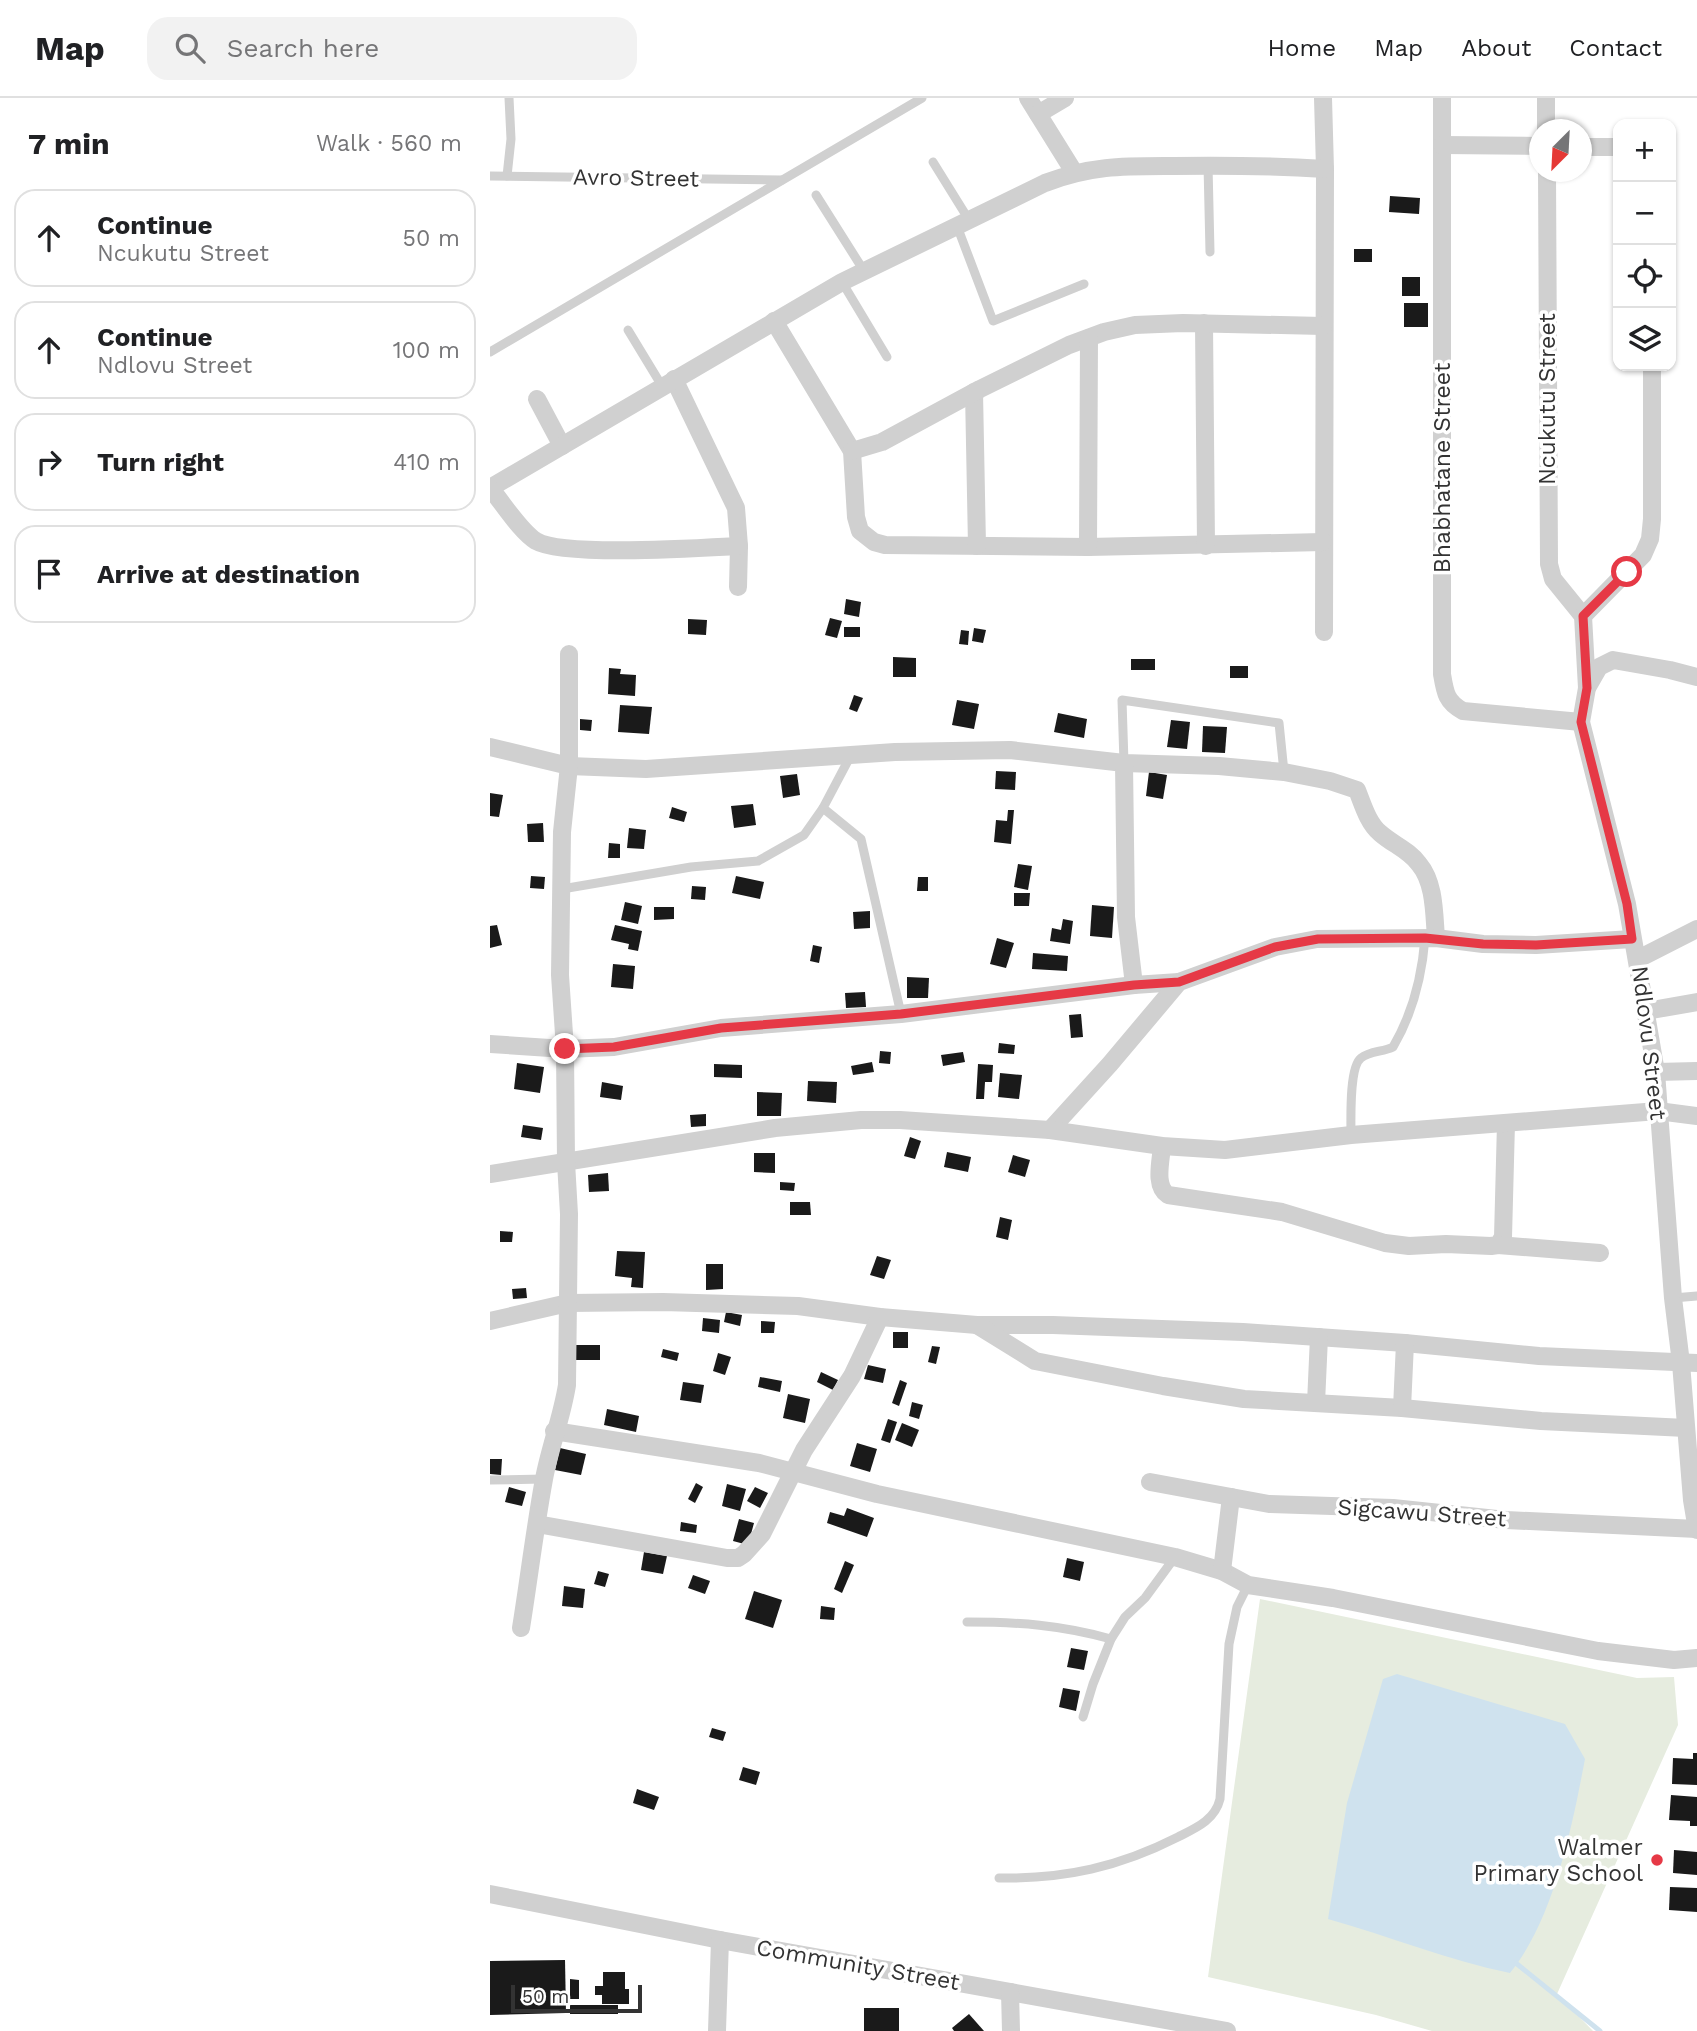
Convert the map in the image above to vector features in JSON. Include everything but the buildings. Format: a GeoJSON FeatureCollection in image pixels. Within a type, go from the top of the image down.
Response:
{"type":"FeatureCollection","features":[{"type":"Feature","properties":{"kind":"street"},"geometry":{"type":"LineString","coordinates":[[1028,98],[1074,172]]}},
{"type":"Feature","properties":{"kind":"street"},"geometry":{"type":"LineString","coordinates":[[1038,114],[1065,98]]}},
{"type":"Feature","properties":{"kind":"street"},"geometry":{"type":"LineString","coordinates":[[1323,98],[1324,632]]}},
{"type":"Feature","properties":{"kind":"street","name":"Bhabhatane Street"},"geometry":{"type":"LineString","coordinates":[[1442,98],[1441,674],[1445,695],[1452,705],[1463,711],[1581,722]]}},
{"type":"Feature","properties":{"kind":"street"},"geometry":{"type":"LineString","coordinates":[[1546,98],[1546,119]]}},
{"type":"Feature","properties":{"kind":"street"},"geometry":{"type":"LineString","coordinates":[[1442,145],[1529,146]]}},
{"type":"Feature","properties":{"kind":"street"},"geometry":{"type":"LineString","coordinates":[[1592,147],[1613,147]]}},
{"type":"Feature","properties":{"kind":"street"},"geometry":{"type":"LineString","coordinates":[[739,546],[679,549],[553,547],[530,536],[490,488],[842,282],[1045,183],[1074,172],[1111,166],[1208,165],[1325,169]]}},
{"type":"Feature","properties":{"kind":"street","name":"Ncukutu Street"},"geometry":{"type":"LineString","coordinates":[[1547,182],[1549,564],[1553,579],[1583,616]]}},
{"type":"Feature","properties":{"kind":"street"},"geometry":{"type":"LineString","coordinates":[[774,321],[852,450],[856,517],[860,531],[874,542],[885,545],[1088,547],[1323,542]]}},
{"type":"Feature","properties":{"kind":"street"},"geometry":{"type":"LineString","coordinates":[[852,450],[882,442],[1069,345],[1135,325],[1204,323],[1323,326]]}},
{"type":"Feature","properties":{"kind":"street"},"geometry":{"type":"LineString","coordinates":[[1204,323],[1206,546]]}},
{"type":"Feature","properties":{"kind":"street"},"geometry":{"type":"LineString","coordinates":[[1088,547],[1089,338]]}},
{"type":"Feature","properties":{"kind":"street"},"geometry":{"type":"LineString","coordinates":[[1587,688],[1583,616],[1643,555],[1650,539],[1653,371]]}},
{"type":"Feature","properties":{"kind":"street"},"geometry":{"type":"LineString","coordinates":[[668,383],[736,509],[738,587]]}},
{"type":"Feature","properties":{"kind":"street"},"geometry":{"type":"LineString","coordinates":[[974,392],[977,546]]}},
{"type":"Feature","properties":{"kind":"street"},"geometry":{"type":"LineString","coordinates":[[537,399],[562,446]]}},
{"type":"Feature","properties":{"kind":"street"},"geometry":{"type":"LineString","coordinates":[[521,1628],[544,1479],[567,1385],[569,1214],[565,1049],[560,975],[562,832],[569,766],[569,654]]}},
{"type":"Feature","properties":{"kind":"street","name":"Ndlovu Street"},"geometry":{"type":"LineString","coordinates":[[1697,677],[1613,660],[1599,667],[1587,688],[1581,722],[1627,904],[1656,1072],[1673,1298],[1689,1363],[1689,1419],[1697,1529]]}},
{"type":"Feature","properties":{"kind":"street"},"geometry":{"type":"LineString","coordinates":[[490,747],[569,766],[646,769],[851,754],[1010,750],[1124,763],[1219,766],[1284,772],[1330,781],[1357,790],[1370,822],[1420,864],[1431,893],[1430,938]]}},
{"type":"Feature","properties":{"kind":"street"},"geometry":{"type":"LineString","coordinates":[[1124,763],[1126,917],[1134,985]]}},
{"type":"Feature","properties":{"kind":"street"},"geometry":{"type":"LineString","coordinates":[[1638,958],[1697,929]]}},
{"type":"Feature","properties":{"kind":"street"},"geometry":{"type":"LineString","coordinates":[[490,1044],[565,1049],[614,1047],[721,1028],[901,1014],[1134,985],[1179,982],[1275,947],[1318,939],[1430,938],[1483,944],[1536,945],[1632,939]]}},
{"type":"Feature","properties":{"kind":"street"},"geometry":{"type":"LineString","coordinates":[[1050,1130],[1179,982]]}},
{"type":"Feature","properties":{"kind":"street"},"geometry":{"type":"LineString","coordinates":[[1647,1011],[1697,1002]]}},
{"type":"Feature","properties":{"kind":"street"},"geometry":{"type":"LineString","coordinates":[[1656,1072],[1697,1071]]}},
{"type":"Feature","properties":{"kind":"street"},"geometry":{"type":"LineString","coordinates":[[490,1174],[775,1128],[861,1120],[1050,1130],[1162,1146],[1225,1150],[1351,1135],[1658,1111],[1697,1116]]}},
{"type":"Feature","properties":{"kind":"street"},"geometry":{"type":"LineString","coordinates":[[1498,1245],[1503,1237],[1506,1123]]}},
{"type":"Feature","properties":{"kind":"street"},"geometry":{"type":"LineString","coordinates":[[1162,1146],[1159,1184],[1162,1191],[1168,1195],[1282,1212],[1385,1243],[1498,1245],[1601,1253]]}},
{"type":"Feature","properties":{"kind":"street"},"geometry":{"type":"LineString","coordinates":[[490,1321],[568,1303],[663,1302],[798,1306],[880,1317],[977,1325],[1119,1327],[1319,1337],[1539,1356],[1689,1363]]}},
{"type":"Feature","properties":{"kind":"street"},"geometry":{"type":"LineString","coordinates":[[537,1524],[738,1558],[752,1547],[762,1534],[804,1450],[852,1376],[880,1317]]}},
{"type":"Feature","properties":{"kind":"street"},"geometry":{"type":"LineString","coordinates":[[977,1325],[1035,1361],[1244,1399],[1402,1408],[1541,1422],[1689,1419]]}},
{"type":"Feature","properties":{"kind":"street"},"geometry":{"type":"LineString","coordinates":[[1316,1403],[1319,1337]]}},
{"type":"Feature","properties":{"kind":"street"},"geometry":{"type":"LineString","coordinates":[[1402,1408],[1405,1343]]}},
{"type":"Feature","properties":{"kind":"street"},"geometry":{"type":"LineString","coordinates":[[554,1431],[759,1463],[877,1494],[1175,1557],[1223,1571],[1248,1585],[1333,1598],[1598,1651],[1674,1660],[1697,1658]]}},
{"type":"Feature","properties":{"kind":"street","name":"Sigcawu Street"},"geometry":{"type":"LineString","coordinates":[[1150,1482],[1269,1504],[1393,1508],[1506,1520],[1697,1529]]}},
{"type":"Feature","properties":{"kind":"street"},"geometry":{"type":"LineString","coordinates":[[1223,1571],[1231,1497]]}},
{"type":"Feature","properties":{"kind":"street","name":"Community Street"},"geometry":{"type":"LineString","coordinates":[[490,1894],[720,1940],[1227,2031]]}},
{"type":"Feature","properties":{"kind":"street"},"geometry":{"type":"LineString","coordinates":[[718,2031],[720,1940]]}},
{"type":"Feature","properties":{"kind":"street"},"geometry":{"type":"LineString","coordinates":[[1010,1992],[1011,2031]]}},
{"type":"Feature","properties":{"kind":"lane"},"geometry":{"type":"LineString","coordinates":[[507,176],[511,139],[509,98]]}},
{"type":"Feature","properties":{"kind":"lane"},"geometry":{"type":"LineString","coordinates":[[490,352],[922,98]]}},
{"type":"Feature","properties":{"kind":"lane"},"geometry":{"type":"LineString","coordinates":[[933,162],[963,223],[993,321],[1084,284]]}},
{"type":"Feature","properties":{"kind":"lane"},"geometry":{"type":"LineString","coordinates":[[1208,165],[1210,252]]}},
{"type":"Feature","properties":{"kind":"lane","name":"Avro Street"},"geometry":{"type":"LineString","coordinates":[[490,176],[782,180]]}},
{"type":"Feature","properties":{"kind":"lane"},"geometry":{"type":"LineString","coordinates":[[816,195],[864,271]]}},
{"type":"Feature","properties":{"kind":"lane"},"geometry":{"type":"LineString","coordinates":[[842,282],[887,357]]}},
{"type":"Feature","properties":{"kind":"lane"},"geometry":{"type":"LineString","coordinates":[[628,330],[668,383]]}},
{"type":"Feature","properties":{"kind":"lane"},"geometry":{"type":"LineString","coordinates":[[1124,763],[1122,700],[1279,723],[1284,772]]}},
{"type":"Feature","properties":{"kind":"lane"},"geometry":{"type":"LineString","coordinates":[[562,889],[691,867],[758,861],[804,835],[823,808],[851,754]]}},
{"type":"Feature","properties":{"kind":"lane"},"geometry":{"type":"LineString","coordinates":[[823,808],[861,839],[901,1014]]}},
{"type":"Feature","properties":{"kind":"lane"},"geometry":{"type":"LineString","coordinates":[[1351,1135],[1356,1067],[1364,1056],[1393,1046],[1400,1034],[1423,969],[1430,938]]}},
{"type":"Feature","properties":{"kind":"lane"},"geometry":{"type":"LineString","coordinates":[[1673,1298],[1697,1296]]}},
{"type":"Feature","properties":{"kind":"lane"},"geometry":{"type":"LineString","coordinates":[[490,1480],[544,1479]]}},
{"type":"Feature","properties":{"kind":"lane"},"geometry":{"type":"LineString","coordinates":[[1083,1717],[1111,1639],[1125,1617],[1145,1598],[1175,1557]]}},
{"type":"Feature","properties":{"kind":"lane"},"geometry":{"type":"LineString","coordinates":[[999,1878],[1034,1878],[1109,1866],[1202,1825],[1213,1814],[1220,1799],[1228,1644],[1237,1607],[1248,1585]]}},
{"type":"Feature","properties":{"kind":"lane"},"geometry":{"type":"LineString","coordinates":[[967,1622],[1035,1623],[1074,1629],[1111,1639]]}},
{"type":"Feature","properties":{"kind":"shaded area"},"geometry":{"type":"Polygon","coordinates":[[[1260,1599],[1637,1678],[1674,1677],[1678,1725],[1557,1994],[1593,2031],[1432,2031],[1376,2015],[1208,1977],[1260,1599]]]}},
{"type":"Feature","properties":{"kind":"water"},"geometry":{"type":"Polygon","coordinates":[[[1397,1674],[1565,1724],[1585,1759],[1567,1842],[1550,1899],[1525,1951],[1510,1973],[1328,1919],[1347,1803],[1383,1679],[1397,1674]]]}},
{"type":"Feature","properties":{"kind":"waterway"},"geometry":{"type":"LineString","coordinates":[[1517,1964],[1600,2031]]}},
{"type":"Feature","properties":{"kind":"place","name":"Walmer Primary School"},"geometry":{"type":"Point","coordinates":[1657,1860]}},
{"type":"Feature","properties":{"kind":"route"},"geometry":{"type":"LineString","coordinates":[[565,1049],[614,1047],[721,1028],[901,1014],[1134,985],[1179,982],[1275,947],[1318,939],[1436,938],[1483,944],[1536,945],[1632,939],[1627,904],[1581,722],[1587,688],[1583,616],[1627,572]]}}]}
